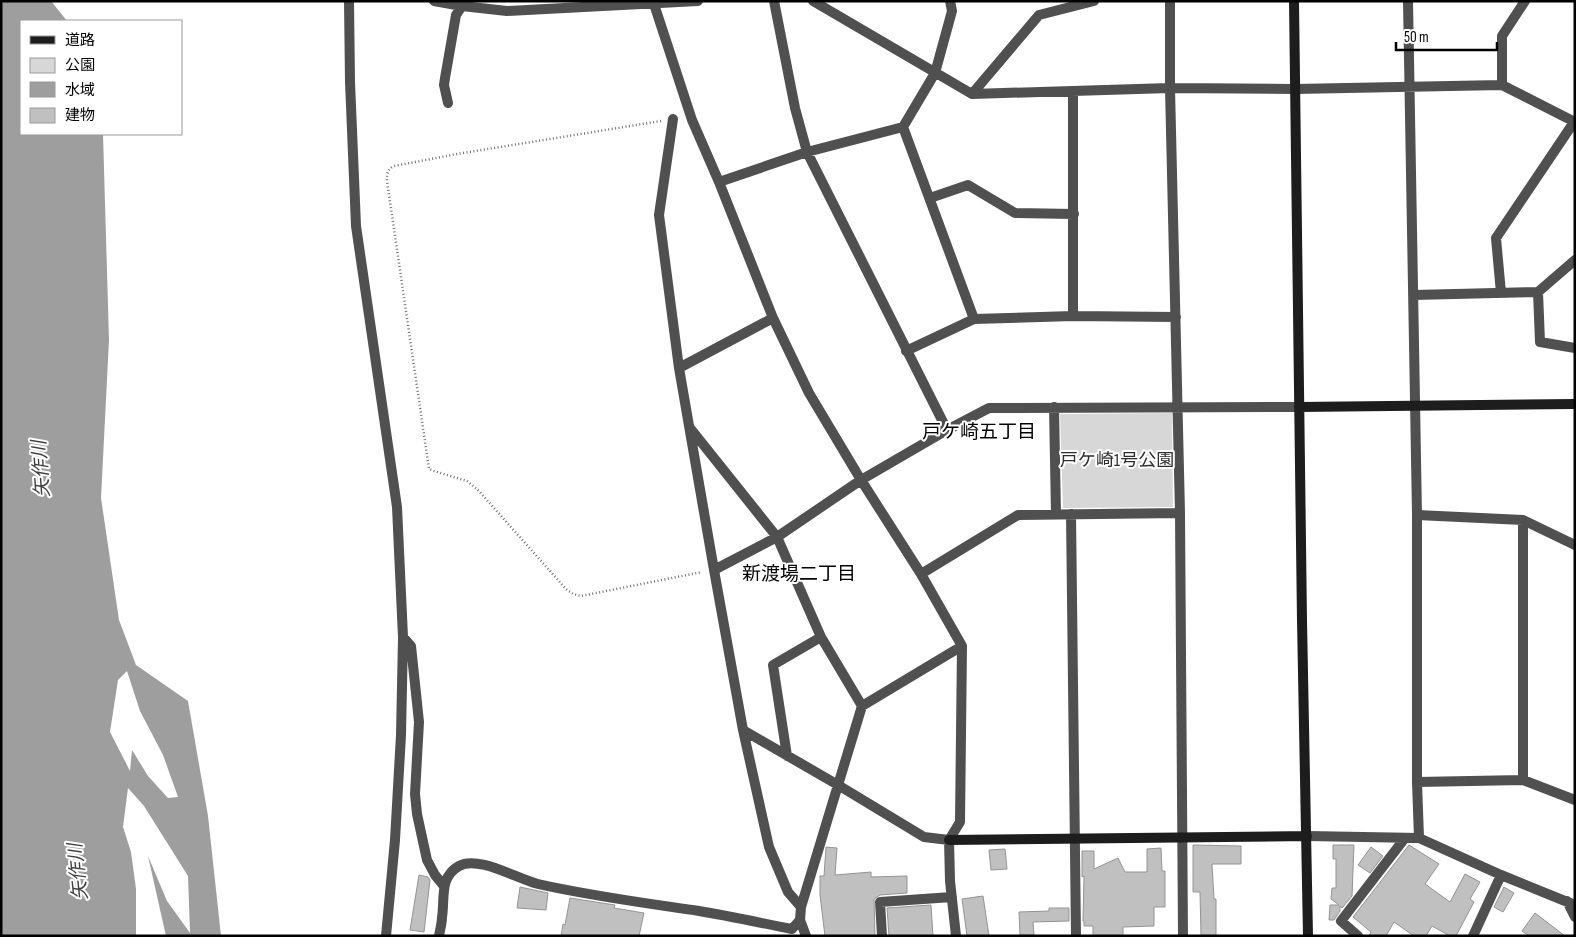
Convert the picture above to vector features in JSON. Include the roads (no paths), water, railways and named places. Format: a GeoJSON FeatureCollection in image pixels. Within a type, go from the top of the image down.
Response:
{"type":"FeatureCollection","features":[{"type":"Feature","properties":{"kind":"street"},"geometry":{"type":"LineString","coordinates":[[349,1],[350,82],[356,226],[397,507],[403,637],[401,735],[395,840],[386,936]]}},
{"type":"Feature","properties":{"kind":"street"},"geometry":{"type":"LineString","coordinates":[[434,1],[506,11],[698,1]]}},
{"type":"Feature","properties":{"kind":"street"},"geometry":{"type":"LineString","coordinates":[[774,1],[795,108],[807,152],[947,430]]}},
{"type":"Feature","properties":{"kind":"street"},"geometry":{"type":"LineString","coordinates":[[813,1],[972,94],[1170,88],[1295,89],[1502,85],[1574,122],[1496,238],[1501,293]]}},
{"type":"Feature","properties":{"kind":"street"},"geometry":{"type":"LineString","coordinates":[[719,182],[807,152],[903,127],[935,73],[952,11],[950,1]]}},
{"type":"Feature","properties":{"kind":"street"},"geometry":{"type":"LineString","coordinates":[[972,94],[1039,15],[1094,1]]}},
{"type":"Feature","properties":{"kind":"street"},"geometry":{"type":"LineString","coordinates":[[1170,1],[1170,88],[1180,512],[1183,936]]}},
{"type":"Feature","properties":{"kind":"street"},"geometry":{"type":"LineString","coordinates":[[1294,1],[1308,936]]}},
{"type":"Feature","properties":{"kind":"street"},"geometry":{"type":"LineString","coordinates":[[1408,1],[1417,515],[1417,782],[1419,838]]}},
{"type":"Feature","properties":{"kind":"street"},"geometry":{"type":"LineString","coordinates":[[1502,85],[1502,36],[1525,1]]}},
{"type":"Feature","properties":{"kind":"street"},"geometry":{"type":"LineString","coordinates":[[653,3],[692,120],[719,182],[773,318],[809,393],[861,480],[921,574],[962,646],[960,822],[949,840],[950,881],[956,936]]}},
{"type":"Feature","properties":{"kind":"street"},"geometry":{"type":"LineString","coordinates":[[448,103],[444,85],[445,78],[456,15],[464,4]]}},
{"type":"Feature","properties":{"kind":"street"},"geometry":{"type":"LineString","coordinates":[[1073,316],[1074,92]]}},
{"type":"Feature","properties":{"kind":"street"},"geometry":{"type":"LineString","coordinates":[[673,119],[659,215],[679,368],[743,730],[770,846],[788,892],[801,907]]}},
{"type":"Feature","properties":{"kind":"street"},"geometry":{"type":"LineString","coordinates":[[903,127],[974,319]]}},
{"type":"Feature","properties":{"kind":"street"},"geometry":{"type":"LineString","coordinates":[[930,198],[968,185],[1015,213],[1074,214]]}},
{"type":"Feature","properties":{"kind":"street"},"geometry":{"type":"LineString","coordinates":[[1414,295],[1538,292],[1575,260]]}},
{"type":"Feature","properties":{"kind":"street"},"geometry":{"type":"LineString","coordinates":[[1538,292],[1540,342],[1575,348]]}},
{"type":"Feature","properties":{"kind":"street"},"geometry":{"type":"LineString","coordinates":[[906,351],[974,319],[1073,316],[1176,317]]}},
{"type":"Feature","properties":{"kind":"street"},"geometry":{"type":"LineString","coordinates":[[679,368],[773,318]]}},
{"type":"Feature","properties":{"kind":"street"},"geometry":{"type":"LineString","coordinates":[[714,570],[777,537],[861,480],[989,408],[1575,404]]}},
{"type":"Feature","properties":{"kind":"street"},"geometry":{"type":"LineString","coordinates":[[1054,407],[1056,514]]}},
{"type":"Feature","properties":{"kind":"street"},"geometry":{"type":"LineString","coordinates":[[689,427],[777,537],[821,637],[862,706]]}},
{"type":"Feature","properties":{"kind":"street"},"geometry":{"type":"LineString","coordinates":[[921,574],[1018,515],[1180,512]]}},
{"type":"Feature","properties":{"kind":"street"},"geometry":{"type":"LineString","coordinates":[[1071,514],[1076,936]]}},
{"type":"Feature","properties":{"kind":"street"},"geometry":{"type":"LineString","coordinates":[[1417,515],[1523,520],[1575,545]]}},
{"type":"Feature","properties":{"kind":"street"},"geometry":{"type":"LineString","coordinates":[[1523,520],[1523,780]]}},
{"type":"Feature","properties":{"kind":"street"},"geometry":{"type":"LineString","coordinates":[[403,637],[411,646],[418,722],[416,814],[427,860],[435,875],[444,886]]}},
{"type":"Feature","properties":{"kind":"street"},"geometry":{"type":"LineString","coordinates":[[787,756],[773,664],[821,637]]}},
{"type":"Feature","properties":{"kind":"street"},"geometry":{"type":"LineString","coordinates":[[806,936],[800,920],[801,907],[862,706],[962,646]]}},
{"type":"Feature","properties":{"kind":"street"},"geometry":{"type":"LineString","coordinates":[[743,730],[838,784],[924,838],[949,840],[1307,836],[1419,838],[1571,903],[1575,917]]}},
{"type":"Feature","properties":{"kind":"street"},"geometry":{"type":"LineString","coordinates":[[1417,782],[1523,780],[1575,800]]}},
{"type":"Feature","properties":{"kind":"street"},"geometry":{"type":"LineString","coordinates":[[1358,936],[1341,921],[1405,838]]}},
{"type":"Feature","properties":{"kind":"street"},"geometry":{"type":"LineString","coordinates":[[439,936],[443,916],[444,886],[454,869],[468,862],[477,863],[536,883],[610,898],[792,929],[800,920]]}},
{"type":"Feature","properties":{"kind":"street"},"geometry":{"type":"LineString","coordinates":[[1473,936],[1502,875]]}},
{"type":"Feature","properties":{"kind":"street"},"geometry":{"type":"LineString","coordinates":[[882,936],[880,902],[952,897]]}},
{"type":"Feature","properties":{"kind":"water","name":"矢作川"},"geometry":{"type":"Polygon","coordinates":[[[1,1],[51,1],[66,20],[20,20],[20,135],[103,135],[109,340],[101,498],[119,620],[136,665],[188,701],[208,816],[221,936],[166,936],[148,856],[167,901],[190,933],[188,876],[144,806],[128,788],[123,827],[131,852],[136,889],[136,936],[1,936],[1,1]],[[127,671],[118,680],[110,732],[130,771],[132,750],[148,776],[168,798],[178,797],[163,755],[140,711],[127,671]]]}},
{"type":"Feature","properties":{"kind":"district","name":"戸ケ崎五丁目"},"geometry":{"type":"Point","coordinates":[979,431]}},
{"type":"Feature","properties":{"kind":"district","name":"新渡場二丁目"},"geometry":{"type":"Point","coordinates":[799,573]}},
{"type":"Feature","properties":{"kind":"park label","name":"戸ケ崎1号公園"},"geometry":{"type":"Point","coordinates":[1117,460]}}]}
